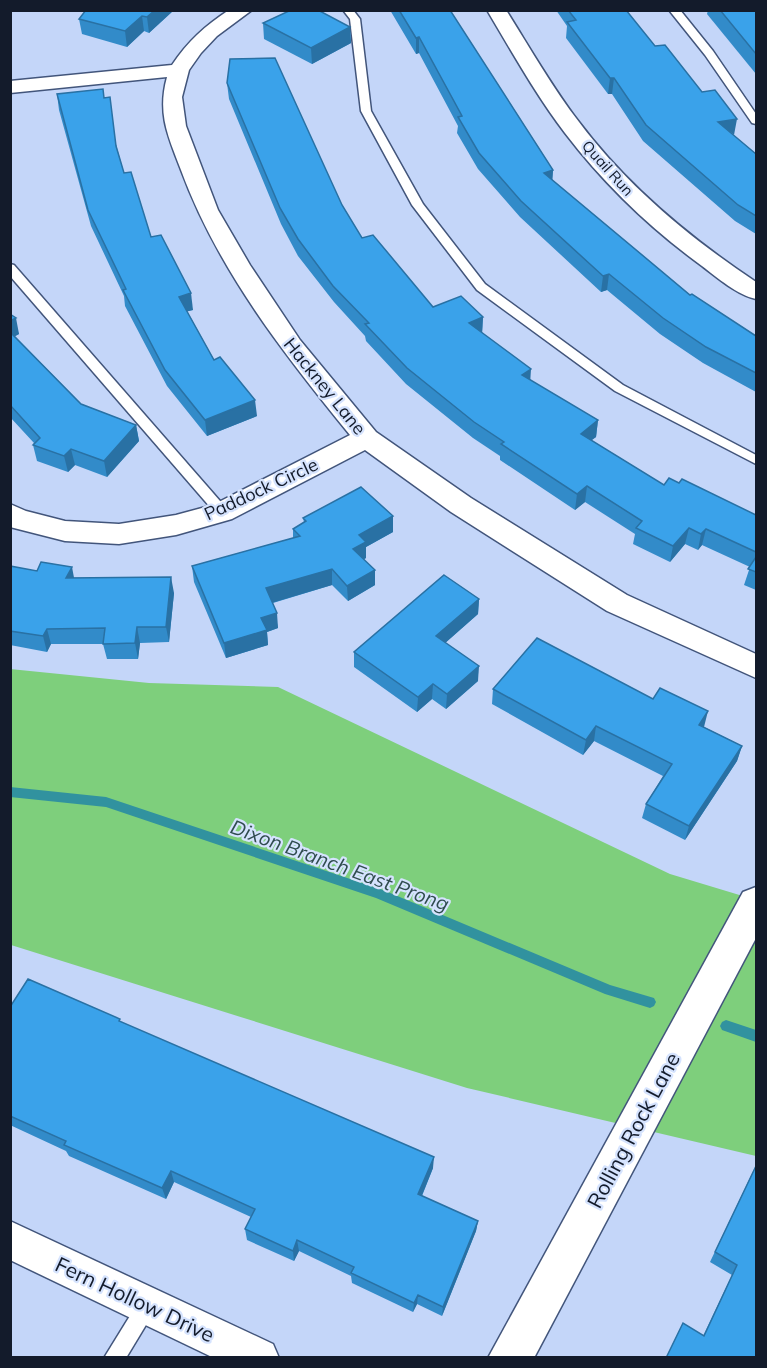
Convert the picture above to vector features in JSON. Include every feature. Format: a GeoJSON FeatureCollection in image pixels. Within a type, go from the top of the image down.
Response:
{"type":"FeatureCollection","features":[{"type":"Feature","properties":{"kind":"street","name":"Hackney Lane"},"geometry":{"type":"LineString","coordinates":[[243,10],[210,32],[193,49],[179,70],[172,97],[175,126],[207,210],[238,265],[291,346],[367,438],[461,505],[617,603],[756,667]]}},
{"type":"Feature","properties":{"kind":"street","name":"Quail Run"},"geometry":{"type":"LineString","coordinates":[[496,10],[572,128],[625,190],[705,259],[756,292]]}},
{"type":"Feature","properties":{"kind":"street"},"geometry":{"type":"LineString","coordinates":[[10,87],[179,70]]}},
{"type":"Feature","properties":{"kind":"street","name":"Paddock Circle"},"geometry":{"type":"LineString","coordinates":[[10,514],[17,519],[65,531],[119,534],[176,525],[222,512],[367,438]]}},
{"type":"Feature","properties":{"kind":"street","name":"Rolling Rock Lane"},"geometry":{"type":"LineString","coordinates":[[510,1358],[756,903]]}},
{"type":"Feature","properties":{"kind":"street","name":"Fern Hollow Drive"},"geometry":{"type":"LineString","coordinates":[[10,1240],[259,1358]]}},
{"type":"Feature","properties":{"kind":"lane"},"geometry":{"type":"LineString","coordinates":[[348,10],[355,19],[366,111],[418,205],[481,287],[619,388],[756,460]]}},
{"type":"Feature","properties":{"kind":"lane"},"geometry":{"type":"LineString","coordinates":[[674,10],[709,53],[756,121]]}},
{"type":"Feature","properties":{"kind":"lane"},"geometry":{"type":"LineString","coordinates":[[10,268],[222,512]]}},
{"type":"Feature","properties":{"kind":"lane"},"geometry":{"type":"LineString","coordinates":[[114,1358],[148,1305]]}},
{"type":"Feature","properties":{"kind":"green space"},"geometry":{"type":"Polygon","coordinates":[[[10,669],[149,683],[278,687],[670,874],[756,900],[756,1156],[467,1088],[11,945],[10,669]]]}},
{"type":"Feature","properties":{"kind":"building"},"geometry":{"type":"Polygon","coordinates":[[[86,10],[155,10],[147,17],[142,16],[125,31],[79,19],[86,10]]]}},
{"type":"Feature","properties":{"kind":"building"},"geometry":{"type":"Polygon","coordinates":[[[291,10],[318,10],[350,27],[311,48],[263,23],[291,10]]]}},
{"type":"Feature","properties":{"kind":"building"},"geometry":{"type":"Polygon","coordinates":[[[399,10],[450,10],[553,170],[544,173],[690,295],[692,294],[756,336],[756,373],[706,347],[663,318],[609,274],[603,276],[521,201],[479,153],[458,117],[462,116],[419,37],[416,38],[399,10]]]}},
{"type":"Feature","properties":{"kind":"building"},"geometry":{"type":"Polygon","coordinates":[[[568,10],[626,10],[655,46],[665,45],[702,92],[715,90],[737,119],[718,122],[756,154],[756,216],[738,205],[646,125],[614,78],[610,78],[567,22],[576,20],[568,10]]]}},
{"type":"Feature","properties":{"kind":"building"},"geometry":{"type":"Polygon","coordinates":[[[720,10],[756,10],[756,54],[720,10]]]}},
{"type":"Feature","properties":{"kind":"building"},"geometry":{"type":"Polygon","coordinates":[[[275,58],[342,205],[362,238],[373,235],[433,307],[461,296],[483,317],[469,323],[531,369],[522,375],[598,420],[581,434],[664,485],[669,478],[679,483],[682,479],[756,515],[756,552],[706,529],[701,534],[689,528],[673,546],[636,528],[642,521],[587,486],[577,494],[501,444],[504,442],[474,422],[407,368],[365,324],[369,323],[333,286],[298,239],[280,208],[227,83],[230,59],[275,58]]]}},
{"type":"Feature","properties":{"kind":"building"},"geometry":{"type":"Polygon","coordinates":[[[103,89],[104,98],[110,97],[116,146],[124,173],[131,172],[151,237],[161,235],[191,293],[179,297],[214,360],[220,357],[255,400],[205,420],[165,370],[123,290],[126,289],[88,210],[57,94],[103,89]]]}},
{"type":"Feature","properties":{"kind":"building"},"geometry":{"type":"Polygon","coordinates":[[[10,332],[81,404],[136,425],[104,461],[71,449],[64,456],[33,445],[40,438],[10,405],[10,332]]]}},
{"type":"Feature","properties":{"kind":"building"},"geometry":{"type":"Polygon","coordinates":[[[361,487],[393,516],[359,535],[366,542],[353,549],[375,570],[347,586],[332,569],[266,588],[277,613],[261,618],[267,630],[224,643],[192,566],[300,536],[293,529],[306,521],[303,518],[361,487]]]}},
{"type":"Feature","properties":{"kind":"building"},"geometry":{"type":"Polygon","coordinates":[[[756,557],[756,572],[748,569],[756,557]]]}},
{"type":"Feature","properties":{"kind":"building"},"geometry":{"type":"Polygon","coordinates":[[[41,562],[72,567],[66,578],[171,577],[166,627],[137,627],[135,643],[103,644],[105,628],[47,629],[43,636],[10,631],[10,566],[37,571],[41,562]]]}},
{"type":"Feature","properties":{"kind":"building"},"geometry":{"type":"Polygon","coordinates":[[[444,575],[479,599],[436,636],[479,666],[447,694],[433,684],[418,697],[354,652],[444,575]]]}},
{"type":"Feature","properties":{"kind":"building"},"geometry":{"type":"Polygon","coordinates":[[[537,638],[653,699],[660,688],[708,711],[699,725],[742,746],[689,826],[646,804],[672,764],[596,726],[586,740],[493,689],[537,638]]]}},
{"type":"Feature","properties":{"kind":"building"},"geometry":{"type":"Polygon","coordinates":[[[28,979],[120,1019],[119,1021],[434,1157],[418,1194],[478,1221],[443,1307],[418,1295],[414,1303],[351,1273],[354,1267],[297,1240],[293,1251],[245,1229],[255,1209],[171,1171],[162,1188],[64,1145],[66,1141],[10,1116],[10,1007],[28,979]]]}},
{"type":"Feature","properties":{"kind":"building"},"geometry":{"type":"Polygon","coordinates":[[[756,1166],[756,1358],[666,1358],[683,1323],[704,1336],[737,1265],[715,1252],[756,1166]]]}},
{"type":"Feature","properties":{"kind":"waterway","name":"Dixon Branch East Prong"},"geometry":{"type":"LineString","coordinates":[[10,792],[106,802],[379,894],[609,990],[650,1002]]}},
{"type":"Feature","properties":{"kind":"waterway","name":"Dixon Branch East Prong"},"geometry":{"type":"LineString","coordinates":[[726,1026],[756,1036]]}}]}
